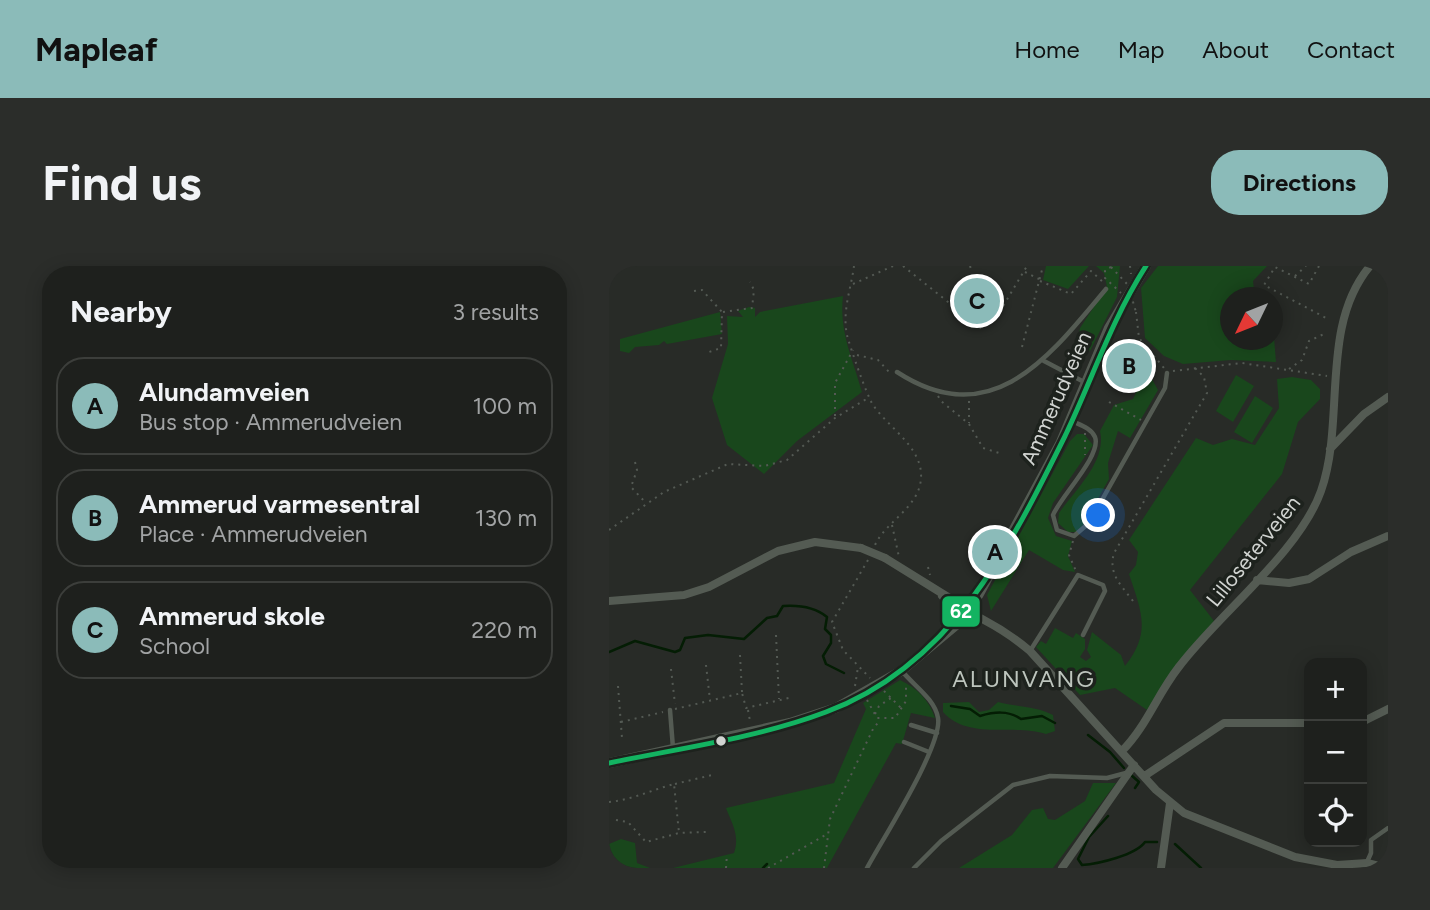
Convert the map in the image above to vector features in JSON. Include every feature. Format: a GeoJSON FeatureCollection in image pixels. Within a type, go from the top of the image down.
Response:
{"type":"FeatureCollection","features":[{"type":"Feature","properties":{"kind":"street"},"geometry":{"type":"LineString","coordinates":[[609,271],[615,266]]}},
{"type":"Feature","properties":{"kind":"street","name":"Ammerudveien"},"geometry":{"type":"LineString","coordinates":[[609,763],[824,713],[903,673],[946,632],[982,584],[1071,421],[1108,328],[1146,266]]}},
{"type":"Feature","properties":{"kind":"street","name":"Lilloseterveien"},"geometry":{"type":"LineString","coordinates":[[1122,751],[1137,736],[1177,668],[1257,580],[1310,514],[1326,475],[1339,351],[1352,294],[1370,266]]}},
{"type":"Feature","properties":{"kind":"street"},"geometry":{"type":"LineString","coordinates":[[1330,449],[1364,414],[1388,397]]}},
{"type":"Feature","properties":{"kind":"street"},"geometry":{"type":"LineString","coordinates":[[1257,580],[1289,583],[1309,579],[1351,552],[1388,536]]}},
{"type":"Feature","properties":{"kind":"street"},"geometry":{"type":"LineString","coordinates":[[609,601],[684,595],[709,587],[778,551],[815,542],[861,548],[885,558],[963,611],[1012,635],[1030,651],[1170,803],[1184,813],[1295,857],[1337,864],[1367,863],[1388,868]]}},
{"type":"Feature","properties":{"kind":"street"},"geometry":{"type":"LineString","coordinates":[[1364,721],[1388,709]]}},
{"type":"Feature","properties":{"kind":"street"},"geometry":{"type":"LineString","coordinates":[[1146,775],[1224,723],[1304,723]]}},
{"type":"Feature","properties":{"kind":"street"},"geometry":{"type":"LineString","coordinates":[[1062,868],[1088,827],[1116,793],[1127,772],[1134,765]]}},
{"type":"Feature","properties":{"kind":"street"},"geometry":{"type":"LineString","coordinates":[[1161,868],[1170,803]]}},
{"type":"Feature","properties":{"kind":"lane"},"geometry":{"type":"LineString","coordinates":[[897,372],[936,391],[969,393],[1007,385],[1044,361],[1106,289]]}},
{"type":"Feature","properties":{"kind":"lane"},"geometry":{"type":"LineString","coordinates":[[1044,361],[1086,383]]}},
{"type":"Feature","properties":{"kind":"lane"},"geometry":{"type":"LineString","coordinates":[[1071,421],[1090,430],[1096,443],[1087,463],[1053,515],[1057,530],[1074,536],[1089,523],[1165,388],[1167,373]]}},
{"type":"Feature","properties":{"kind":"lane"},"geometry":{"type":"LineString","coordinates":[[1030,651],[1079,575],[1103,585],[1105,591],[1083,635]]}},
{"type":"Feature","properties":{"kind":"lane"},"geometry":{"type":"LineString","coordinates":[[867,868],[937,733],[938,718],[932,705],[903,673]]}},
{"type":"Feature","properties":{"kind":"lane"},"geometry":{"type":"LineString","coordinates":[[673,710],[669,728],[673,749]]}},
{"type":"Feature","properties":{"kind":"lane"},"geometry":{"type":"LineString","coordinates":[[911,725],[937,733]]}},
{"type":"Feature","properties":{"kind":"lane"},"geometry":{"type":"LineString","coordinates":[[904,742],[929,752]]}},
{"type":"Feature","properties":{"kind":"lane"},"geometry":{"type":"LineString","coordinates":[[913,868],[941,841],[1013,785],[1050,776],[1107,778],[1127,772]]}},
{"type":"Feature","properties":{"kind":"lane"},"geometry":{"type":"LineString","coordinates":[[1367,863],[1371,853],[1371,840],[1388,828]]}},
{"type":"Feature","properties":{"kind":"path"},"geometry":{"type":"LineString","coordinates":[[854,266],[845,309],[848,337],[869,397],[911,447],[918,458],[921,471],[915,497],[873,548]]}},
{"type":"Feature","properties":{"kind":"path"},"geometry":{"type":"LineString","coordinates":[[852,285],[893,266]]}},
{"type":"Feature","properties":{"kind":"path"},"geometry":{"type":"LineString","coordinates":[[902,266],[982,329],[999,313],[1027,271],[1027,266]]}},
{"type":"Feature","properties":{"kind":"path"},"geometry":{"type":"LineString","coordinates":[[1022,347],[1043,266]]}},
{"type":"Feature","properties":{"kind":"path"},"geometry":{"type":"LineString","coordinates":[[1130,266],[1130,279]]}},
{"type":"Feature","properties":{"kind":"path"},"geometry":{"type":"LineString","coordinates":[[1294,277],[1306,266]]}},
{"type":"Feature","properties":{"kind":"path"},"geometry":{"type":"LineString","coordinates":[[1319,266],[1309,284],[1275,267],[1264,285],[1328,318]]}},
{"type":"Feature","properties":{"kind":"path"},"geometry":{"type":"LineString","coordinates":[[1105,278],[1106,267],[1111,267],[1128,285],[1136,312],[1139,338],[1167,373],[1242,363],[1337,377]]}},
{"type":"Feature","properties":{"kind":"path"},"geometry":{"type":"LineString","coordinates":[[1027,271],[1071,294],[1091,271],[1102,280],[1106,289]]}},
{"type":"Feature","properties":{"kind":"path"},"geometry":{"type":"LineString","coordinates":[[1105,278],[1122,293]]}},
{"type":"Feature","properties":{"kind":"path"},"geometry":{"type":"LineString","coordinates":[[722,312],[752,307],[754,290],[750,282]]}},
{"type":"Feature","properties":{"kind":"path"},"geometry":{"type":"LineString","coordinates":[[694,291],[702,290],[722,312],[721,348],[709,352]]}},
{"type":"Feature","properties":{"kind":"path"},"geometry":{"type":"LineString","coordinates":[[1288,369],[1302,360],[1309,341],[1324,334]]}},
{"type":"Feature","properties":{"kind":"path"},"geometry":{"type":"LineString","coordinates":[[835,418],[835,383],[853,349]]}},
{"type":"Feature","properties":{"kind":"path"},"geometry":{"type":"LineString","coordinates":[[856,355],[878,360],[897,379],[908,379]]}},
{"type":"Feature","properties":{"kind":"path"},"geometry":{"type":"LineString","coordinates":[[1133,601],[1113,573],[1111,564],[1114,553],[1207,393],[1204,377],[1195,368]]}},
{"type":"Feature","properties":{"kind":"path"},"geometry":{"type":"LineString","coordinates":[[936,391],[941,401],[969,424],[983,448],[999,453]]}},
{"type":"Feature","properties":{"kind":"path"},"geometry":{"type":"LineString","coordinates":[[969,393],[969,424]]}},
{"type":"Feature","properties":{"kind":"path"},"geometry":{"type":"LineString","coordinates":[[609,530],[664,492],[728,464],[764,466],[787,460],[835,418],[869,397]]}},
{"type":"Feature","properties":{"kind":"path"},"geometry":{"type":"LineString","coordinates":[[1109,402],[1136,414]]}},
{"type":"Feature","properties":{"kind":"path"},"geometry":{"type":"LineString","coordinates":[[1085,432],[1087,463]]}},
{"type":"Feature","properties":{"kind":"path"},"geometry":{"type":"LineString","coordinates":[[635,462],[637,470],[632,487],[646,504]]}},
{"type":"Feature","properties":{"kind":"path"},"geometry":{"type":"LineString","coordinates":[[892,524],[903,570]]}},
{"type":"Feature","properties":{"kind":"path"},"geometry":{"type":"LineString","coordinates":[[1074,536],[1069,555],[1079,575]]}},
{"type":"Feature","properties":{"kind":"path"},"geometry":{"type":"LineString","coordinates":[[869,558],[832,622],[843,650],[870,678]]}},
{"type":"Feature","properties":{"kind":"path"},"geometry":{"type":"LineString","coordinates":[[924,579],[930,577],[928,567]]}},
{"type":"Feature","properties":{"kind":"path"},"geometry":{"type":"LineString","coordinates":[[776,635],[779,700]]}},
{"type":"Feature","properties":{"kind":"path"},"geometry":{"type":"LineString","coordinates":[[740,655],[743,694],[751,726]]}},
{"type":"Feature","properties":{"kind":"path"},"geometry":{"type":"LineString","coordinates":[[706,665],[710,701]]}},
{"type":"Feature","properties":{"kind":"path"},"geometry":{"type":"LineString","coordinates":[[853,691],[858,666]]}},
{"type":"Feature","properties":{"kind":"path"},"geometry":{"type":"LineString","coordinates":[[671,669],[673,710]]}},
{"type":"Feature","properties":{"kind":"path"},"geometry":{"type":"LineString","coordinates":[[824,868],[830,819],[873,729],[880,720],[895,718],[906,701],[903,673]]}},
{"type":"Feature","properties":{"kind":"path"},"geometry":{"type":"LineString","coordinates":[[618,686],[622,737]]}},
{"type":"Feature","properties":{"kind":"path"},"geometry":{"type":"LineString","coordinates":[[884,691],[902,709]]}},
{"type":"Feature","properties":{"kind":"path"},"geometry":{"type":"LineString","coordinates":[[621,722],[743,694]]}},
{"type":"Feature","properties":{"kind":"path"},"geometry":{"type":"LineString","coordinates":[[747,707],[793,697]]}},
{"type":"Feature","properties":{"kind":"path"},"geometry":{"type":"LineString","coordinates":[[880,720],[875,715],[879,706],[891,698]]}},
{"type":"Feature","properties":{"kind":"path"},"geometry":{"type":"LineString","coordinates":[[867,699],[871,712],[880,720]]}},
{"type":"Feature","properties":{"kind":"path"},"geometry":{"type":"LineString","coordinates":[[609,802],[628,800],[638,793],[712,775]]}},
{"type":"Feature","properties":{"kind":"path"},"geometry":{"type":"LineString","coordinates":[[674,784],[679,833]]}},
{"type":"Feature","properties":{"kind":"path"},"geometry":{"type":"LineString","coordinates":[[616,820],[628,822],[646,842],[679,833],[706,832]]}},
{"type":"Feature","properties":{"kind":"path"},"geometry":{"type":"LineString","coordinates":[[768,868],[827,833]]}},
{"type":"Feature","properties":{"kind":"path"},"geometry":{"type":"LineString","coordinates":[[726,868],[727,854]]}},
{"type":"Feature","properties":{"kind":"green space"},"geometry":{"type":"Polygon","coordinates":[[[1046,266],[1089,266],[1068,289],[1043,280],[1046,266]]]}},
{"type":"Feature","properties":{"kind":"green space"},"geometry":{"type":"Polygon","coordinates":[[[1096,266],[1120,266],[1117,297],[1090,351],[1078,340],[1080,328],[1107,287],[1104,273],[1096,266]]]}},
{"type":"Feature","properties":{"kind":"green space"},"geometry":{"type":"Polygon","coordinates":[[[1158,266],[1267,266],[1253,281],[1254,287],[1220,287],[1220,350],[1275,350],[1276,362],[1231,360],[1183,364],[1164,356],[1145,338],[1141,288],[1158,266]]]}},
{"type":"Feature","properties":{"kind":"green space"},"geometry":{"type":"Polygon","coordinates":[[[843,296],[845,333],[862,392],[797,441],[764,474],[727,445],[712,398],[728,344],[727,316],[743,317],[738,311],[749,307],[755,308],[755,317],[760,312],[843,296]]]}},
{"type":"Feature","properties":{"kind":"green space"},"geometry":{"type":"Polygon","coordinates":[[[720,312],[722,334],[667,344],[664,341],[659,345],[635,347],[629,353],[620,351],[620,339],[720,312]]]}},
{"type":"Feature","properties":{"kind":"green space"},"geometry":{"type":"Polygon","coordinates":[[[1147,370],[1158,390],[1130,438],[1118,431],[1108,463],[1109,479],[1083,525],[1076,532],[1068,532],[1058,523],[1059,513],[1094,464],[1101,442],[1100,431],[1114,405],[1133,399],[1147,370]]]}},
{"type":"Feature","properties":{"kind":"green space"},"geometry":{"type":"Polygon","coordinates":[[[1236,375],[1254,386],[1233,422],[1216,411],[1236,375]]]}},
{"type":"Feature","properties":{"kind":"green space"},"geometry":{"type":"Polygon","coordinates":[[[1292,377],[1311,380],[1320,389],[1320,399],[1298,422],[1282,474],[1190,590],[1214,621],[1177,664],[1147,710],[1115,688],[1080,695],[1036,647],[1041,641],[1046,644],[1055,628],[1073,638],[1076,633],[1085,639],[1085,649],[1080,657],[1086,661],[1091,657],[1087,650],[1092,632],[1121,655],[1125,666],[1139,642],[1142,621],[1129,574],[1136,565],[1138,552],[1129,540],[1196,438],[1213,445],[1232,439],[1255,445],[1279,408],[1277,379],[1292,377]]]}},
{"type":"Feature","properties":{"kind":"green space"},"geometry":{"type":"Polygon","coordinates":[[[1255,396],[1273,408],[1252,443],[1234,432],[1255,396]]]}},
{"type":"Feature","properties":{"kind":"green space"},"geometry":{"type":"Polygon","coordinates":[[[1077,434],[1084,434],[1093,445],[1053,503],[1048,518],[1056,536],[1072,541],[1068,556],[1075,572],[1063,570],[1029,550],[991,611],[987,595],[1070,441],[1077,434]]]}},
{"type":"Feature","properties":{"kind":"green space"},"geometry":{"type":"Polygon","coordinates":[[[900,680],[922,695],[935,718],[911,713],[902,744],[896,743],[827,868],[673,868],[734,853],[736,835],[726,808],[834,783],[866,709],[863,703],[900,680]]]}},
{"type":"Feature","properties":{"kind":"green space"},"geometry":{"type":"Polygon","coordinates":[[[969,702],[979,712],[989,710],[998,702],[1047,712],[1053,715],[1055,731],[1046,734],[979,729],[954,721],[943,712],[943,703],[969,702]]]}},
{"type":"Feature","properties":{"kind":"green space"},"geometry":{"type":"Polygon","coordinates":[[[1093,783],[1116,783],[1053,868],[959,868],[1012,835],[1032,810],[1043,808],[1048,819],[1055,820],[1085,801],[1093,783]]]}},
{"type":"Feature","properties":{"kind":"green space"},"geometry":{"type":"Polygon","coordinates":[[[621,839],[635,843],[637,863],[650,868],[609,868],[609,844],[621,839]]]}},
{"type":"Feature","properties":{"kind":"waterway"},"geometry":{"type":"LineString","coordinates":[[609,652],[635,641],[675,652],[680,650],[685,638],[708,635],[744,639],[767,618],[777,616],[783,606],[800,606],[827,617],[825,629],[831,635],[831,643],[823,656],[826,664],[844,673]]}},
{"type":"Feature","properties":{"kind":"waterway"},"geometry":{"type":"LineString","coordinates":[[951,706],[970,709],[980,716],[1001,713],[1021,719],[1042,716],[1055,723]]}},
{"type":"Feature","properties":{"kind":"waterway"},"geometry":{"type":"LineString","coordinates":[[1088,735],[1110,752],[1124,768]]}},
{"type":"Feature","properties":{"kind":"waterway"},"geometry":{"type":"LineString","coordinates":[[1131,775],[1139,782],[1135,788]]}},
{"type":"Feature","properties":{"kind":"waterway"},"geometry":{"type":"LineString","coordinates":[[1108,816],[1089,837],[1078,859],[1082,865],[1125,855],[1145,842],[1157,842]]}},
{"type":"Feature","properties":{"kind":"waterway"},"geometry":{"type":"LineString","coordinates":[[1175,844],[1201,868]]}},
{"type":"Feature","properties":{"kind":"waterway"},"geometry":{"type":"LineString","coordinates":[[763,868],[767,864]]}},
{"type":"Feature","properties":{"kind":"transit line","name":"62"},"geometry":{"type":"LineString","coordinates":[[609,763],[746,736],[800,721],[870,691],[909,665],[943,633],[999,559],[1045,476],[1113,327],[1146,266]]}},
{"type":"Feature","properties":{"kind":"place","name":"Ammerud skole"},"geometry":{"type":"Point","coordinates":[977,301]}},
{"type":"Feature","properties":{"kind":"place","name":"Ammerud varmesentral"},"geometry":{"type":"Point","coordinates":[1129,366]}},
{"type":"Feature","properties":{"kind":"place","name":"Alundamveien"},"geometry":{"type":"Point","coordinates":[995,552]}},
{"type":"Feature","properties":{"kind":"district","name":"ALUNVANG"},"geometry":{"type":"Point","coordinates":[1024,679]}}]}
